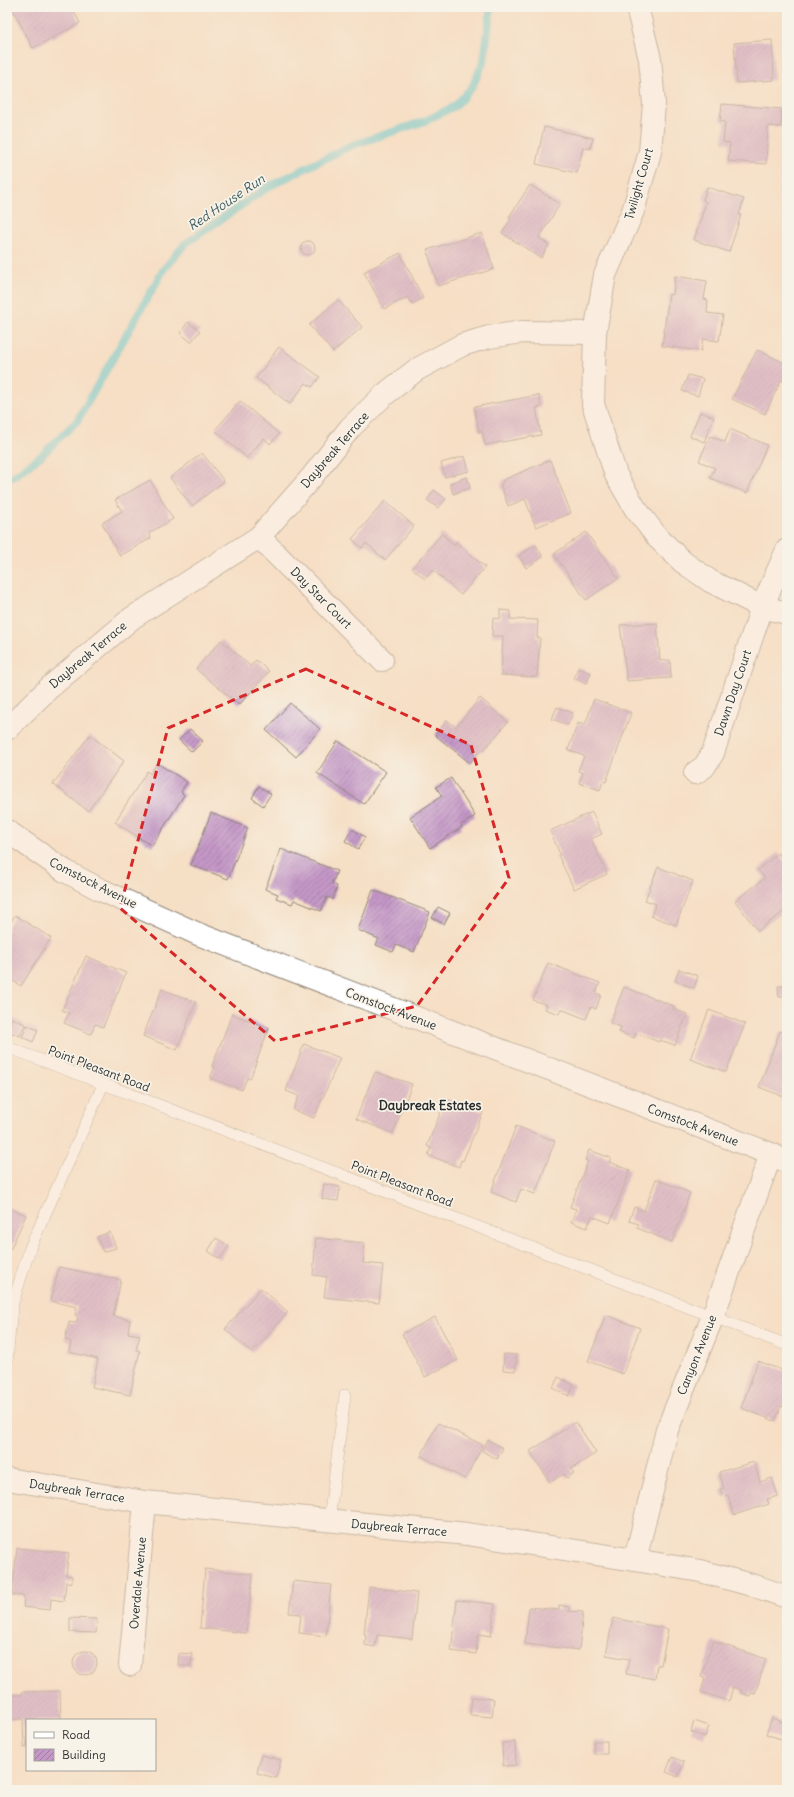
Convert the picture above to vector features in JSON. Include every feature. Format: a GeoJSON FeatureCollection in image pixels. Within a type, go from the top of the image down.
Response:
{"type":"FeatureCollection","features":[{"type":"Feature","properties":{"kind":"street","name":"Twilight Court"},"geometry":{"type":"LineString","coordinates":[[595,333],[605,274],[634,211],[650,152],[654,104],[650,59],[637,7]]}},
{"type":"Feature","properties":{"kind":"street","name":"Daybreak Terrace"},"geometry":{"type":"LineString","coordinates":[[7,729],[49,688],[132,618],[259,537],[311,478],[350,428],[384,395],[416,370],[462,345],[489,337],[522,332],[595,333]]}},
{"type":"Feature","properties":{"kind":"street"},"geometry":{"type":"LineString","coordinates":[[595,333],[593,404],[616,475],[635,508],[658,538],[683,562],[710,581],[762,607],[787,613]]}},
{"type":"Feature","properties":{"kind":"street","name":"Day Star Court"},"geometry":{"type":"LineString","coordinates":[[259,537],[382,660]]}},
{"type":"Feature","properties":{"kind":"street","name":"Dawn Day Court"},"geometry":{"type":"LineString","coordinates":[[695,773],[704,767],[713,753],[762,607],[787,550]]}},
{"type":"Feature","properties":{"kind":"street","name":"Comstock Avenue"},"geometry":{"type":"LineString","coordinates":[[7,831],[65,871],[99,890],[198,934],[779,1158]]}},
{"type":"Feature","properties":{"kind":"street","name":"Canyon Avenue"},"geometry":{"type":"LineString","coordinates":[[635,1560],[667,1430],[779,1158]]}},
{"type":"Feature","properties":{"kind":"street","name":"Daybreak Terrace"},"geometry":{"type":"LineString","coordinates":[[7,1479],[145,1502],[467,1534],[700,1571],[755,1586],[787,1597]]}},
{"type":"Feature","properties":{"kind":"street","name":"Overdale Avenue"},"geometry":{"type":"LineString","coordinates":[[130,1665],[145,1502]]}},
{"type":"Feature","properties":{"kind":"lane","name":"Point Pleasant Road"},"geometry":{"type":"LineString","coordinates":[[7,1047],[103,1085],[787,1345]]}},
{"type":"Feature","properties":{"kind":"lane"},"geometry":{"type":"LineString","coordinates":[[7,1362],[12,1306],[30,1248],[103,1085]]}},
{"type":"Feature","properties":{"kind":"lane"},"geometry":{"type":"LineString","coordinates":[[329,1521],[345,1395]]}},
{"type":"Feature","properties":{"kind":"highlighted area"},"geometry":{"type":"Polygon","coordinates":[[[306,669],[471,745],[509,878],[417,1006],[275,1041],[120,908],[168,728],[306,669]]]}},
{"type":"Feature","properties":{"kind":"building"},"geometry":{"type":"Polygon","coordinates":[[[72,7],[80,23],[33,48],[12,8],[72,7]]]}},
{"type":"Feature","properties":{"kind":"building"},"geometry":{"type":"Polygon","coordinates":[[[772,40],[774,80],[737,83],[734,43],[772,40]]]}},
{"type":"Feature","properties":{"kind":"building"},"geometry":{"type":"Polygon","coordinates":[[[722,104],[782,109],[781,127],[768,126],[766,164],[728,161],[730,143],[723,142],[725,122],[720,121],[722,104]]]}},
{"type":"Feature","properties":{"kind":"building"},"geometry":{"type":"Polygon","coordinates":[[[544,127],[593,138],[590,149],[583,147],[577,173],[536,164],[544,127]]]}},
{"type":"Feature","properties":{"kind":"building"},"geometry":{"type":"Polygon","coordinates":[[[530,185],[560,204],[539,238],[549,245],[541,258],[502,233],[511,219],[509,217],[530,185]]]}},
{"type":"Feature","properties":{"kind":"building"},"geometry":{"type":"Polygon","coordinates":[[[707,187],[744,199],[739,215],[741,215],[729,252],[694,240],[706,202],[703,200],[707,187]]]}},
{"type":"Feature","properties":{"kind":"building"},"geometry":{"type":"Polygon","coordinates":[[[482,233],[494,269],[438,286],[427,250],[482,233]]]}},
{"type":"Feature","properties":{"kind":"building"},"geometry":{"type":"Polygon","coordinates":[[[305,241],[311,241],[315,245],[315,251],[311,255],[305,255],[301,251],[301,245],[305,241]]]}},
{"type":"Feature","properties":{"kind":"building"},"geometry":{"type":"Polygon","coordinates":[[[400,253],[423,298],[412,304],[408,297],[384,309],[364,272],[400,253]]]}},
{"type":"Feature","properties":{"kind":"building"},"geometry":{"type":"Polygon","coordinates":[[[675,276],[707,281],[704,299],[708,300],[707,313],[723,315],[719,341],[703,339],[701,351],[662,346],[669,294],[673,295],[675,276]]]}},
{"type":"Feature","properties":{"kind":"building"},"geometry":{"type":"Polygon","coordinates":[[[338,300],[362,327],[333,352],[309,325],[338,300]]]}},
{"type":"Feature","properties":{"kind":"building"},"geometry":{"type":"Polygon","coordinates":[[[188,322],[200,331],[191,342],[180,333],[188,322]]]}},
{"type":"Feature","properties":{"kind":"building"},"geometry":{"type":"Polygon","coordinates":[[[279,347],[320,377],[312,387],[306,383],[290,404],[256,378],[279,347]]]}},
{"type":"Feature","properties":{"kind":"building"},"geometry":{"type":"Polygon","coordinates":[[[757,350],[787,364],[787,383],[781,380],[765,414],[732,399],[757,350]]]}},
{"type":"Feature","properties":{"kind":"building"},"geometry":{"type":"Polygon","coordinates":[[[688,375],[703,379],[698,396],[682,391],[688,375]]]}},
{"type":"Feature","properties":{"kind":"building"},"geometry":{"type":"Polygon","coordinates":[[[539,395],[541,407],[536,408],[541,435],[485,445],[482,431],[479,432],[474,407],[539,395]]]}},
{"type":"Feature","properties":{"kind":"building"},"geometry":{"type":"Polygon","coordinates":[[[240,401],[279,434],[270,444],[264,438],[247,458],[215,430],[240,401]]]}},
{"type":"Feature","properties":{"kind":"building"},"geometry":{"type":"Polygon","coordinates":[[[700,412],[714,417],[704,442],[690,436],[700,412]]]}},
{"type":"Feature","properties":{"kind":"building"},"geometry":{"type":"Polygon","coordinates":[[[730,429],[767,445],[747,493],[710,478],[715,468],[699,461],[710,436],[725,442],[730,429]]]}},
{"type":"Feature","properties":{"kind":"building"},"geometry":{"type":"Polygon","coordinates":[[[202,453],[224,481],[192,506],[170,478],[202,453]]]}},
{"type":"Feature","properties":{"kind":"building"},"geometry":{"type":"Polygon","coordinates":[[[465,456],[469,471],[445,477],[441,463],[465,456]]]}},
{"type":"Feature","properties":{"kind":"building"},"geometry":{"type":"Polygon","coordinates":[[[550,460],[571,513],[536,527],[525,499],[508,506],[501,486],[503,480],[550,460]]]}},
{"type":"Feature","properties":{"kind":"building"},"geometry":{"type":"Polygon","coordinates":[[[467,477],[470,488],[453,494],[450,483],[467,477]]]}},
{"type":"Feature","properties":{"kind":"building"},"geometry":{"type":"Polygon","coordinates":[[[150,480],[173,519],[149,533],[151,538],[120,556],[102,523],[122,511],[115,500],[150,480]]]}},
{"type":"Feature","properties":{"kind":"building"},"geometry":{"type":"Polygon","coordinates":[[[434,490],[446,499],[438,508],[427,500],[434,490]]]}},
{"type":"Feature","properties":{"kind":"building"},"geometry":{"type":"Polygon","coordinates":[[[385,501],[414,526],[385,560],[366,543],[362,548],[352,539],[385,501]]]}},
{"type":"Feature","properties":{"kind":"building"},"geometry":{"type":"Polygon","coordinates":[[[586,532],[618,578],[586,600],[554,554],[586,532]]]}},
{"type":"Feature","properties":{"kind":"building"},"geometry":{"type":"Polygon","coordinates":[[[442,534],[454,545],[456,542],[485,567],[461,595],[433,570],[425,579],[412,568],[442,534]]]}},
{"type":"Feature","properties":{"kind":"building"},"geometry":{"type":"Polygon","coordinates":[[[536,545],[543,557],[526,568],[519,556],[536,545]]]}},
{"type":"Feature","properties":{"kind":"building"},"geometry":{"type":"Polygon","coordinates":[[[500,610],[511,611],[510,619],[538,620],[537,638],[540,638],[537,677],[501,675],[503,636],[492,636],[493,618],[500,619],[500,610]]]}},
{"type":"Feature","properties":{"kind":"building"},"geometry":{"type":"Polygon","coordinates":[[[657,623],[660,661],[670,660],[671,678],[627,681],[620,625],[657,623]]]}},
{"type":"Feature","properties":{"kind":"building"},"geometry":{"type":"Polygon","coordinates":[[[221,640],[250,666],[256,660],[269,671],[239,705],[196,669],[221,640]]]}},
{"type":"Feature","properties":{"kind":"building"},"geometry":{"type":"Polygon","coordinates":[[[578,668],[591,673],[586,684],[574,678],[578,668]]]}},
{"type":"Feature","properties":{"kind":"building"},"geometry":{"type":"Polygon","coordinates":[[[480,698],[508,722],[483,751],[481,750],[470,763],[435,735],[447,720],[456,727],[480,698]]]}},
{"type":"Feature","properties":{"kind":"building"},"geometry":{"type":"Polygon","coordinates":[[[594,699],[631,713],[606,782],[603,781],[600,790],[579,783],[583,773],[578,771],[584,756],[568,750],[578,723],[585,725],[594,699]]]}},
{"type":"Feature","properties":{"kind":"building"},"geometry":{"type":"Polygon","coordinates":[[[290,703],[320,729],[296,757],[266,730],[290,703]]]}},
{"type":"Feature","properties":{"kind":"building"},"geometry":{"type":"Polygon","coordinates":[[[557,707],[573,713],[568,725],[552,719],[557,707]]]}},
{"type":"Feature","properties":{"kind":"building"},"geometry":{"type":"Polygon","coordinates":[[[190,729],[203,741],[192,752],[179,740],[190,729]]]}},
{"type":"Feature","properties":{"kind":"building"},"geometry":{"type":"Polygon","coordinates":[[[90,735],[124,761],[88,811],[53,784],[90,735]]]}},
{"type":"Feature","properties":{"kind":"building"},"geometry":{"type":"Polygon","coordinates":[[[338,741],[386,772],[364,804],[317,773],[338,741]]]}},
{"type":"Feature","properties":{"kind":"building"},"geometry":{"type":"Polygon","coordinates":[[[157,763],[187,782],[181,792],[184,795],[152,846],[115,822],[147,771],[150,774],[157,763]]]}},
{"type":"Feature","properties":{"kind":"building"},"geometry":{"type":"Polygon","coordinates":[[[451,778],[475,816],[461,825],[462,827],[430,848],[410,817],[442,796],[436,787],[451,778]]]}},
{"type":"Feature","properties":{"kind":"building"},"geometry":{"type":"Polygon","coordinates":[[[259,786],[271,794],[263,806],[252,798],[259,786]]]}},
{"type":"Feature","properties":{"kind":"building"},"geometry":{"type":"Polygon","coordinates":[[[592,812],[602,834],[591,839],[607,874],[574,889],[558,855],[560,854],[550,831],[592,812]]]}},
{"type":"Feature","properties":{"kind":"building"},"geometry":{"type":"Polygon","coordinates":[[[211,813],[248,828],[228,879],[191,865],[211,813]]]}},
{"type":"Feature","properties":{"kind":"building"},"geometry":{"type":"Polygon","coordinates":[[[352,829],[365,837],[358,849],[345,841],[352,829]]]}},
{"type":"Feature","properties":{"kind":"building"},"geometry":{"type":"Polygon","coordinates":[[[281,849],[337,871],[332,884],[337,886],[333,899],[327,897],[321,911],[294,900],[292,904],[276,898],[278,894],[265,889],[281,849]]]}},
{"type":"Feature","properties":{"kind":"building"},"geometry":{"type":"Polygon","coordinates":[[[778,853],[787,865],[787,909],[758,931],[735,901],[765,878],[758,870],[778,853]]]}},
{"type":"Feature","properties":{"kind":"building"},"geometry":{"type":"Polygon","coordinates":[[[658,867],[693,881],[676,925],[651,916],[656,904],[645,900],[658,867]]]}},
{"type":"Feature","properties":{"kind":"building"},"geometry":{"type":"Polygon","coordinates":[[[373,890],[430,912],[414,952],[396,945],[393,952],[376,945],[379,939],[358,930],[373,890]]]}},
{"type":"Feature","properties":{"kind":"building"},"geometry":{"type":"Polygon","coordinates":[[[438,907],[450,913],[444,924],[432,918],[438,907]]]}},
{"type":"Feature","properties":{"kind":"building"},"geometry":{"type":"Polygon","coordinates":[[[15,915],[51,938],[21,986],[8,978],[7,980],[7,928],[15,915]]]}},
{"type":"Feature","properties":{"kind":"building"},"geometry":{"type":"Polygon","coordinates":[[[86,956],[126,973],[103,1027],[95,1024],[91,1034],[64,1023],[69,1013],[62,1010],[86,956]]]}},
{"type":"Feature","properties":{"kind":"building"},"geometry":{"type":"Polygon","coordinates":[[[548,963],[600,983],[596,993],[601,995],[596,1009],[591,1007],[586,1019],[561,1009],[559,1014],[545,1009],[547,1005],[533,1000],[548,963]]]}},
{"type":"Feature","properties":{"kind":"building"},"geometry":{"type":"Polygon","coordinates":[[[679,969],[698,976],[694,988],[675,981],[679,969]]]}},
{"type":"Feature","properties":{"kind":"building"},"geometry":{"type":"Polygon","coordinates":[[[778,986],[787,986],[787,997],[779,997],[778,986]]]}},
{"type":"Feature","properties":{"kind":"building"},"geometry":{"type":"Polygon","coordinates":[[[624,987],[674,1006],[673,1009],[687,1014],[675,1045],[660,1040],[659,1042],[636,1033],[634,1038],[619,1032],[621,1027],[610,1023],[624,987]]]}},
{"type":"Feature","properties":{"kind":"building"},"geometry":{"type":"Polygon","coordinates":[[[162,989],[196,1002],[177,1050],[143,1036],[162,989]]]}},
{"type":"Feature","properties":{"kind":"building"},"geometry":{"type":"Polygon","coordinates":[[[709,1010],[745,1024],[726,1072],[690,1059],[709,1010]]]}},
{"type":"Feature","properties":{"kind":"building"},"geometry":{"type":"Polygon","coordinates":[[[232,1014],[269,1028],[250,1079],[247,1078],[242,1090],[210,1078],[215,1067],[212,1066],[232,1014]]]}},
{"type":"Feature","properties":{"kind":"building"},"geometry":{"type":"Polygon","coordinates":[[[12,1018],[25,1024],[20,1036],[7,1031],[12,1018]]]}},
{"type":"Feature","properties":{"kind":"building"},"geometry":{"type":"Polygon","coordinates":[[[27,1025],[38,1030],[33,1042],[22,1037],[27,1025]]]}},
{"type":"Feature","properties":{"kind":"building"},"geometry":{"type":"Polygon","coordinates":[[[780,1031],[787,1034],[787,1098],[759,1087],[780,1031]]]}},
{"type":"Feature","properties":{"kind":"building"},"geometry":{"type":"Polygon","coordinates":[[[304,1044],[340,1058],[314,1118],[293,1110],[299,1096],[286,1091],[304,1044]]]}},
{"type":"Feature","properties":{"kind":"building"},"geometry":{"type":"Polygon","coordinates":[[[375,1072],[412,1084],[393,1133],[356,1119],[375,1072]]]}},
{"type":"Feature","properties":{"kind":"building"},"geometry":{"type":"Polygon","coordinates":[[[446,1099],[483,1112],[463,1161],[461,1160],[459,1167],[428,1155],[431,1148],[427,1146],[446,1099]]]}},
{"type":"Feature","properties":{"kind":"building"},"geometry":{"type":"Polygon","coordinates":[[[516,1126],[555,1141],[535,1194],[521,1189],[516,1202],[491,1192],[516,1126]]]}},
{"type":"Feature","properties":{"kind":"building"},"geometry":{"type":"Polygon","coordinates":[[[589,1150],[611,1158],[609,1162],[630,1170],[610,1223],[592,1216],[587,1228],[571,1222],[576,1209],[570,1207],[588,1161],[585,1160],[589,1150]]]}},
{"type":"Feature","properties":{"kind":"building"},"geometry":{"type":"Polygon","coordinates":[[[656,1179],[690,1193],[672,1242],[637,1228],[639,1224],[629,1221],[634,1207],[644,1211],[656,1179]]]}},
{"type":"Feature","properties":{"kind":"building"},"geometry":{"type":"Polygon","coordinates":[[[324,1184],[340,1187],[338,1201],[322,1199],[324,1184]]]}},
{"type":"Feature","properties":{"kind":"building"},"geometry":{"type":"Polygon","coordinates":[[[7,1207],[26,1215],[10,1250],[7,1249],[7,1207]]]}},
{"type":"Feature","properties":{"kind":"building"},"geometry":{"type":"Polygon","coordinates":[[[110,1232],[116,1248],[103,1252],[97,1237],[110,1232]]]}},
{"type":"Feature","properties":{"kind":"building"},"geometry":{"type":"Polygon","coordinates":[[[216,1238],[229,1246],[220,1259],[208,1251],[216,1238]]]}},
{"type":"Feature","properties":{"kind":"building"},"geometry":{"type":"Polygon","coordinates":[[[316,1238],[365,1243],[363,1263],[383,1265],[379,1303],[324,1297],[327,1277],[313,1275],[316,1238]]]}},
{"type":"Feature","properties":{"kind":"building"},"geometry":{"type":"Polygon","coordinates":[[[59,1267],[121,1280],[113,1316],[130,1320],[128,1333],[140,1335],[136,1350],[140,1351],[130,1395],[92,1387],[98,1359],[69,1352],[71,1341],[65,1340],[69,1322],[76,1323],[78,1316],[75,1315],[77,1307],[51,1301],[59,1267]]]}},
{"type":"Feature","properties":{"kind":"building"},"geometry":{"type":"Polygon","coordinates":[[[261,1288],[288,1312],[252,1353],[225,1329],[261,1288]]]}},
{"type":"Feature","properties":{"kind":"building"},"geometry":{"type":"Polygon","coordinates":[[[606,1315],[640,1328],[623,1374],[588,1361],[606,1315]]]}},
{"type":"Feature","properties":{"kind":"building"},"geometry":{"type":"Polygon","coordinates":[[[435,1317],[458,1360],[425,1377],[402,1334],[435,1317]]]}},
{"type":"Feature","properties":{"kind":"building"},"geometry":{"type":"Polygon","coordinates":[[[504,1354],[517,1355],[515,1371],[503,1370],[504,1354]]]}},
{"type":"Feature","properties":{"kind":"building"},"geometry":{"type":"Polygon","coordinates":[[[758,1361],[787,1372],[787,1408],[781,1406],[775,1421],[741,1408],[758,1361]]]}},
{"type":"Feature","properties":{"kind":"building"},"geometry":{"type":"Polygon","coordinates":[[[558,1377],[574,1385],[569,1396],[553,1388],[558,1377]]]}},
{"type":"Feature","properties":{"kind":"building"},"geometry":{"type":"Polygon","coordinates":[[[576,1422],[596,1453],[571,1469],[574,1473],[567,1478],[564,1474],[550,1482],[530,1451],[576,1422]]]}},
{"type":"Feature","properties":{"kind":"building"},"geometry":{"type":"Polygon","coordinates":[[[438,1423],[483,1445],[465,1479],[421,1456],[438,1423]]]}},
{"type":"Feature","properties":{"kind":"building"},"geometry":{"type":"Polygon","coordinates":[[[488,1440],[503,1448],[497,1459],[482,1451],[488,1440]]]}},
{"type":"Feature","properties":{"kind":"building"},"geometry":{"type":"Polygon","coordinates":[[[754,1462],[760,1482],[772,1478],[778,1496],[767,1499],[769,1504],[734,1515],[728,1495],[723,1497],[720,1489],[724,1488],[719,1472],[754,1462]]]}},
{"type":"Feature","properties":{"kind":"building"},"geometry":{"type":"Polygon","coordinates":[[[17,1548],[69,1553],[66,1575],[72,1576],[72,1583],[66,1582],[64,1601],[51,1599],[50,1610],[23,1607],[24,1596],[12,1595],[17,1548]]]}},
{"type":"Feature","properties":{"kind":"building"},"geometry":{"type":"Polygon","coordinates":[[[205,1569],[253,1574],[246,1633],[200,1628],[205,1569]]]}},
{"type":"Feature","properties":{"kind":"building"},"geometry":{"type":"Polygon","coordinates":[[[293,1581],[331,1585],[326,1636],[299,1633],[301,1614],[289,1613],[293,1581]]]}},
{"type":"Feature","properties":{"kind":"building"},"geometry":{"type":"Polygon","coordinates":[[[369,1587],[417,1593],[412,1639],[377,1635],[375,1647],[365,1645],[366,1634],[364,1634],[369,1587]]]}},
{"type":"Feature","properties":{"kind":"building"},"geometry":{"type":"Polygon","coordinates":[[[457,1600],[495,1604],[491,1636],[478,1634],[476,1654],[451,1651],[457,1600]]]}},
{"type":"Feature","properties":{"kind":"building"},"geometry":{"type":"Polygon","coordinates":[[[559,1605],[569,1607],[568,1611],[583,1612],[579,1650],[525,1644],[529,1607],[559,1610],[559,1605]]]}},
{"type":"Feature","properties":{"kind":"building"},"geometry":{"type":"Polygon","coordinates":[[[70,1618],[97,1619],[96,1633],[70,1632],[70,1618]]]}},
{"type":"Feature","properties":{"kind":"building"},"geometry":{"type":"Polygon","coordinates":[[[613,1618],[668,1629],[661,1665],[657,1665],[655,1679],[626,1674],[629,1659],[606,1655],[613,1618]]]}},
{"type":"Feature","properties":{"kind":"building"},"geometry":{"type":"Polygon","coordinates":[[[713,1641],[766,1659],[755,1694],[751,1693],[750,1696],[741,1693],[742,1690],[733,1687],[729,1701],[701,1692],[705,1678],[701,1677],[713,1641]]]}},
{"type":"Feature","properties":{"kind":"building"},"geometry":{"type":"Polygon","coordinates":[[[85,1651],[93,1655],[97,1663],[93,1671],[85,1675],[77,1671],[73,1663],[77,1655],[85,1651]]]}},
{"type":"Feature","properties":{"kind":"building"},"geometry":{"type":"Polygon","coordinates":[[[179,1653],[192,1654],[191,1666],[178,1666],[179,1653]]]}},
{"type":"Feature","properties":{"kind":"building"},"geometry":{"type":"Polygon","coordinates":[[[60,1691],[61,1719],[26,1719],[26,1747],[24,1748],[23,1719],[9,1719],[8,1695],[22,1695],[22,1692],[60,1691]]]}},
{"type":"Feature","properties":{"kind":"building"},"geometry":{"type":"Polygon","coordinates":[[[472,1697],[494,1699],[492,1717],[470,1715],[472,1697]]]}},
{"type":"Feature","properties":{"kind":"building"},"geometry":{"type":"Polygon","coordinates":[[[772,1718],[787,1724],[787,1731],[784,1740],[766,1734],[772,1718]]]}},
{"type":"Feature","properties":{"kind":"building"},"geometry":{"type":"Polygon","coordinates":[[[694,1721],[709,1726],[705,1737],[691,1732],[694,1721]]]}},
{"type":"Feature","properties":{"kind":"building"},"geometry":{"type":"Polygon","coordinates":[[[594,1741],[607,1741],[607,1754],[594,1754],[594,1741]]]}},
{"type":"Feature","properties":{"kind":"building"},"geometry":{"type":"Polygon","coordinates":[[[515,1742],[516,1765],[503,1766],[502,1743],[515,1742]]]}},
{"type":"Feature","properties":{"kind":"building"},"geometry":{"type":"Polygon","coordinates":[[[261,1755],[281,1760],[276,1778],[257,1773],[261,1755]]]}},
{"type":"Feature","properties":{"kind":"building"},"geometry":{"type":"Polygon","coordinates":[[[672,1757],[684,1762],[678,1777],[666,1772],[672,1757]]]}},
{"type":"Feature","properties":{"kind":"waterway","name":"Red House Run"},"geometry":{"type":"LineString","coordinates":[[7,479],[13,477],[42,455],[77,421],[164,269],[185,244],[268,187],[350,146],[425,121],[455,106],[472,87],[484,61],[491,7]]}},
{"type":"Feature","properties":{"kind":"district","name":"Daybreak Estates"},"geometry":{"type":"Point","coordinates":[430,1105]}}]}
